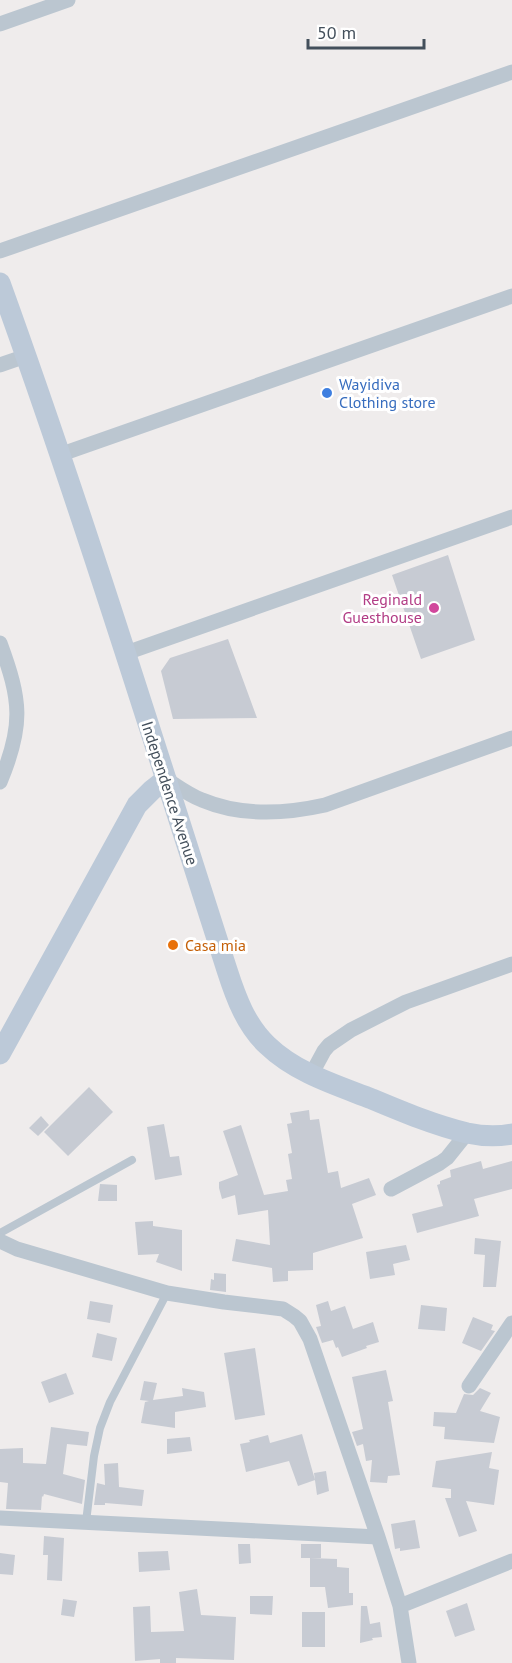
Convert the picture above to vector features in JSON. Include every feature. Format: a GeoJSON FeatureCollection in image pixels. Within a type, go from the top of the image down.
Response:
{"type":"FeatureCollection","features":[{"type":"Feature","properties":{"kind":"street"},"geometry":{"type":"LineString","coordinates":[[0,24],[68,0]]}},
{"type":"Feature","properties":{"kind":"street"},"geometry":{"type":"LineString","coordinates":[[0,251],[512,72]]}},
{"type":"Feature","properties":{"kind":"street","name":"Independence Avenue"},"geometry":{"type":"LineString","coordinates":[[0,283],[126,653],[227,970],[242,1009],[256,1033],[277,1054],[311,1075],[433,1123],[467,1133],[512,1134]]}},
{"type":"Feature","properties":{"kind":"street"},"geometry":{"type":"LineString","coordinates":[[59,455],[512,296]]}},
{"type":"Feature","properties":{"kind":"street"},"geometry":{"type":"LineString","coordinates":[[0,365],[26,356]]}},
{"type":"Feature","properties":{"kind":"street"},"geometry":{"type":"LineString","coordinates":[[126,653],[512,517]]}},
{"type":"Feature","properties":{"kind":"street"},"geometry":{"type":"LineString","coordinates":[[0,643],[12,676],[17,720],[14,743],[0,782]]}},
{"type":"Feature","properties":{"kind":"street"},"geometry":{"type":"LineString","coordinates":[[0,1054],[137,805],[166,779],[201,800],[221,805],[261,812],[305,809],[325,805],[512,738]]}},
{"type":"Feature","properties":{"kind":"street"},"geometry":{"type":"LineString","coordinates":[[311,1075],[324,1051],[351,1030],[406,1002],[512,964]]}},
{"type":"Feature","properties":{"kind":"street"},"geometry":{"type":"LineString","coordinates":[[391,1189],[447,1158],[467,1133]]}},
{"type":"Feature","properties":{"kind":"street"},"geometry":{"type":"LineString","coordinates":[[0,1241],[17,1249],[167,1293],[283,1309],[300,1321],[310,1339],[400,1606],[409,1663]]}},
{"type":"Feature","properties":{"kind":"street"},"geometry":{"type":"LineString","coordinates":[[469,1386],[512,1323]]}},
{"type":"Feature","properties":{"kind":"street"},"geometry":{"type":"LineString","coordinates":[[0,1518],[378,1537]]}},
{"type":"Feature","properties":{"kind":"street"},"geometry":{"type":"LineString","coordinates":[[400,1606],[512,1561]]}},
{"type":"Feature","properties":{"kind":"lane"},"geometry":{"type":"LineString","coordinates":[[0,1233],[132,1160]]}},
{"type":"Feature","properties":{"kind":"lane"},"geometry":{"type":"LineString","coordinates":[[86,1522],[94,1456],[100,1428],[110,1402],[167,1293]]}},
{"type":"Feature","properties":{"kind":"building","name":"Reginald Guesthouse"},"geometry":{"type":"Polygon","coordinates":[[[448,555],[475,640],[421,659],[392,575],[448,555]]]}},
{"type":"Feature","properties":{"kind":"building"},"geometry":{"type":"Polygon","coordinates":[[[228,639],[257,718],[173,719],[161,671],[170,658],[228,639]]]}},
{"type":"Feature","properties":{"kind":"building"},"geometry":{"type":"Polygon","coordinates":[[[89,1087],[113,1112],[68,1156],[44,1132],[89,1087]]]}},
{"type":"Feature","properties":{"kind":"building"},"geometry":{"type":"Polygon","coordinates":[[[309,1110],[310,1120],[319,1119],[328,1173],[338,1171],[341,1188],[369,1178],[376,1195],[352,1204],[363,1238],[313,1253],[313,1270],[288,1271],[288,1281],[273,1282],[272,1268],[232,1261],[236,1239],[270,1245],[268,1210],[238,1215],[235,1195],[222,1199],[219,1182],[238,1175],[223,1131],[241,1125],[264,1195],[288,1191],[286,1180],[292,1179],[288,1154],[292,1153],[287,1124],[292,1123],[290,1113],[309,1110]]]}},
{"type":"Feature","properties":{"kind":"building"},"geometry":{"type":"Polygon","coordinates":[[[41,1116],[49,1125],[38,1136],[29,1128],[41,1116]]]}},
{"type":"Feature","properties":{"kind":"building"},"geometry":{"type":"Polygon","coordinates":[[[164,1124],[170,1157],[179,1156],[182,1175],[155,1180],[147,1127],[164,1124]]]}},
{"type":"Feature","properties":{"kind":"building"},"geometry":{"type":"Polygon","coordinates":[[[481,1161],[483,1169],[512,1161],[512,1189],[474,1199],[479,1216],[417,1233],[412,1214],[443,1206],[437,1185],[440,1181],[451,1177],[450,1170],[481,1161]]]}},
{"type":"Feature","properties":{"kind":"building"},"geometry":{"type":"Polygon","coordinates":[[[100,1184],[117,1185],[117,1201],[98,1201],[100,1184]]]}},
{"type":"Feature","properties":{"kind":"building"},"geometry":{"type":"Polygon","coordinates":[[[153,1221],[153,1226],[182,1230],[182,1271],[156,1262],[159,1254],[138,1255],[135,1222],[153,1221]]]}},
{"type":"Feature","properties":{"kind":"building"},"geometry":{"type":"Polygon","coordinates":[[[475,1238],[501,1241],[496,1287],[483,1287],[485,1255],[474,1254],[475,1238]]]}},
{"type":"Feature","properties":{"kind":"building"},"geometry":{"type":"Polygon","coordinates":[[[406,1245],[410,1260],[393,1264],[395,1275],[370,1279],[366,1252],[406,1245]]]}},
{"type":"Feature","properties":{"kind":"building"},"geometry":{"type":"Polygon","coordinates":[[[214,1273],[226,1274],[226,1292],[210,1290],[214,1273]]]}},
{"type":"Feature","properties":{"kind":"building"},"geometry":{"type":"Polygon","coordinates":[[[90,1301],[113,1305],[110,1323],[87,1319],[90,1301]]]}},
{"type":"Feature","properties":{"kind":"building"},"geometry":{"type":"Polygon","coordinates":[[[328,1301],[331,1311],[345,1306],[353,1329],[373,1322],[379,1342],[342,1357],[333,1340],[322,1343],[316,1327],[321,1326],[316,1305],[328,1301]]]}},
{"type":"Feature","properties":{"kind":"building"},"geometry":{"type":"Polygon","coordinates":[[[421,1305],[447,1308],[445,1331],[418,1329],[421,1305]]]}},
{"type":"Feature","properties":{"kind":"building"},"geometry":{"type":"Polygon","coordinates":[[[473,1317],[493,1325],[491,1330],[495,1331],[481,1351],[462,1343],[473,1317]]]}},
{"type":"Feature","properties":{"kind":"building"},"geometry":{"type":"Polygon","coordinates":[[[97,1333],[117,1338],[112,1361],[92,1357],[97,1333]]]}},
{"type":"Feature","properties":{"kind":"building"},"geometry":{"type":"Polygon","coordinates":[[[255,1348],[265,1415],[235,1420],[224,1353],[255,1348]]]}},
{"type":"Feature","properties":{"kind":"building"},"geometry":{"type":"Polygon","coordinates":[[[386,1370],[393,1401],[388,1402],[400,1475],[388,1476],[387,1483],[370,1482],[372,1460],[366,1461],[363,1444],[357,1446],[352,1432],[363,1429],[352,1377],[386,1370]]]}},
{"type":"Feature","properties":{"kind":"building"},"geometry":{"type":"Polygon","coordinates":[[[66,1373],[74,1394],[49,1403],[41,1382],[66,1373]]]}},
{"type":"Feature","properties":{"kind":"building"},"geometry":{"type":"Polygon","coordinates":[[[144,1381],[157,1383],[153,1400],[183,1396],[182,1388],[204,1392],[206,1407],[175,1412],[175,1428],[141,1423],[145,1402],[149,1401],[140,1400],[144,1381]]]}},
{"type":"Feature","properties":{"kind":"building"},"geometry":{"type":"Polygon","coordinates":[[[480,1388],[491,1393],[480,1411],[500,1417],[494,1443],[444,1439],[445,1427],[433,1426],[434,1412],[456,1413],[464,1394],[473,1395],[480,1388]]]}},
{"type":"Feature","properties":{"kind":"building"},"geometry":{"type":"Polygon","coordinates":[[[51,1427],[89,1432],[87,1446],[67,1444],[63,1474],[85,1480],[82,1504],[44,1494],[41,1510],[6,1509],[8,1483],[0,1482],[0,1449],[23,1448],[23,1463],[46,1464],[51,1427]]]}},
{"type":"Feature","properties":{"kind":"building"},"geometry":{"type":"Polygon","coordinates":[[[302,1434],[315,1480],[298,1486],[289,1461],[246,1472],[240,1444],[268,1435],[270,1443],[302,1434]]]}},
{"type":"Feature","properties":{"kind":"building"},"geometry":{"type":"Polygon","coordinates":[[[190,1437],[192,1451],[167,1454],[167,1439],[190,1437]]]}},
{"type":"Feature","properties":{"kind":"building"},"geometry":{"type":"Polygon","coordinates":[[[492,1452],[489,1468],[499,1470],[494,1505],[466,1501],[477,1531],[459,1537],[445,1498],[451,1498],[451,1489],[432,1487],[436,1461],[492,1452]]]}},
{"type":"Feature","properties":{"kind":"building"},"geometry":{"type":"Polygon","coordinates":[[[118,1463],[119,1487],[144,1490],[142,1506],[105,1503],[105,1505],[94,1505],[97,1483],[105,1485],[104,1464],[118,1463]]]}},
{"type":"Feature","properties":{"kind":"building"},"geometry":{"type":"Polygon","coordinates":[[[326,1471],[329,1491],[317,1495],[314,1473],[326,1471]]]}},
{"type":"Feature","properties":{"kind":"building"},"geometry":{"type":"Polygon","coordinates":[[[415,1520],[420,1548],[400,1551],[400,1548],[395,1549],[391,1524],[415,1520]]]}},
{"type":"Feature","properties":{"kind":"building"},"geometry":{"type":"Polygon","coordinates":[[[44,1536],[64,1538],[62,1581],[47,1580],[48,1555],[43,1555],[44,1536]]]}},
{"type":"Feature","properties":{"kind":"building"},"geometry":{"type":"Polygon","coordinates":[[[238,1544],[250,1544],[251,1563],[239,1564],[238,1544]]]}},
{"type":"Feature","properties":{"kind":"building"},"geometry":{"type":"Polygon","coordinates":[[[301,1544],[321,1544],[321,1558],[301,1558],[301,1544]]]}},
{"type":"Feature","properties":{"kind":"building"},"geometry":{"type":"Polygon","coordinates":[[[168,1551],[170,1570],[139,1572],[138,1552],[168,1551]]]}},
{"type":"Feature","properties":{"kind":"building"},"geometry":{"type":"Polygon","coordinates":[[[0,1553],[15,1555],[13,1575],[0,1574],[0,1553]]]}},
{"type":"Feature","properties":{"kind":"building"},"geometry":{"type":"Polygon","coordinates":[[[310,1558],[337,1559],[337,1567],[349,1568],[349,1593],[353,1593],[353,1605],[328,1608],[325,1587],[310,1587],[310,1558]]]}},
{"type":"Feature","properties":{"kind":"building"},"geometry":{"type":"Polygon","coordinates":[[[197,1589],[201,1615],[236,1617],[234,1660],[176,1658],[176,1663],[160,1663],[160,1659],[135,1661],[133,1607],[150,1606],[151,1632],[184,1631],[179,1592],[197,1589]]]}},
{"type":"Feature","properties":{"kind":"building"},"geometry":{"type":"Polygon","coordinates":[[[250,1596],[273,1596],[272,1615],[250,1614],[250,1596]]]}},
{"type":"Feature","properties":{"kind":"building"},"geometry":{"type":"Polygon","coordinates":[[[63,1599],[77,1601],[74,1617],[61,1615],[63,1599]]]}},
{"type":"Feature","properties":{"kind":"building"},"geometry":{"type":"Polygon","coordinates":[[[467,1603],[475,1630],[455,1637],[446,1611],[467,1603]]]}},
{"type":"Feature","properties":{"kind":"building"},"geometry":{"type":"Polygon","coordinates":[[[361,1606],[367,1606],[370,1624],[380,1622],[382,1637],[360,1643],[361,1606]]]}},
{"type":"Feature","properties":{"kind":"building"},"geometry":{"type":"Polygon","coordinates":[[[302,1612],[325,1612],[325,1647],[302,1647],[302,1612]]]}},
{"type":"Feature","properties":{"kind":"place","name":"Wayidiva Clothing store"},"geometry":{"type":"Point","coordinates":[327,393]}},
{"type":"Feature","properties":{"kind":"place","name":"Reginald Guesthouse"},"geometry":{"type":"Point","coordinates":[434,608]}},
{"type":"Feature","properties":{"kind":"place","name":"Casa mia"},"geometry":{"type":"Point","coordinates":[173,945]}}]}
